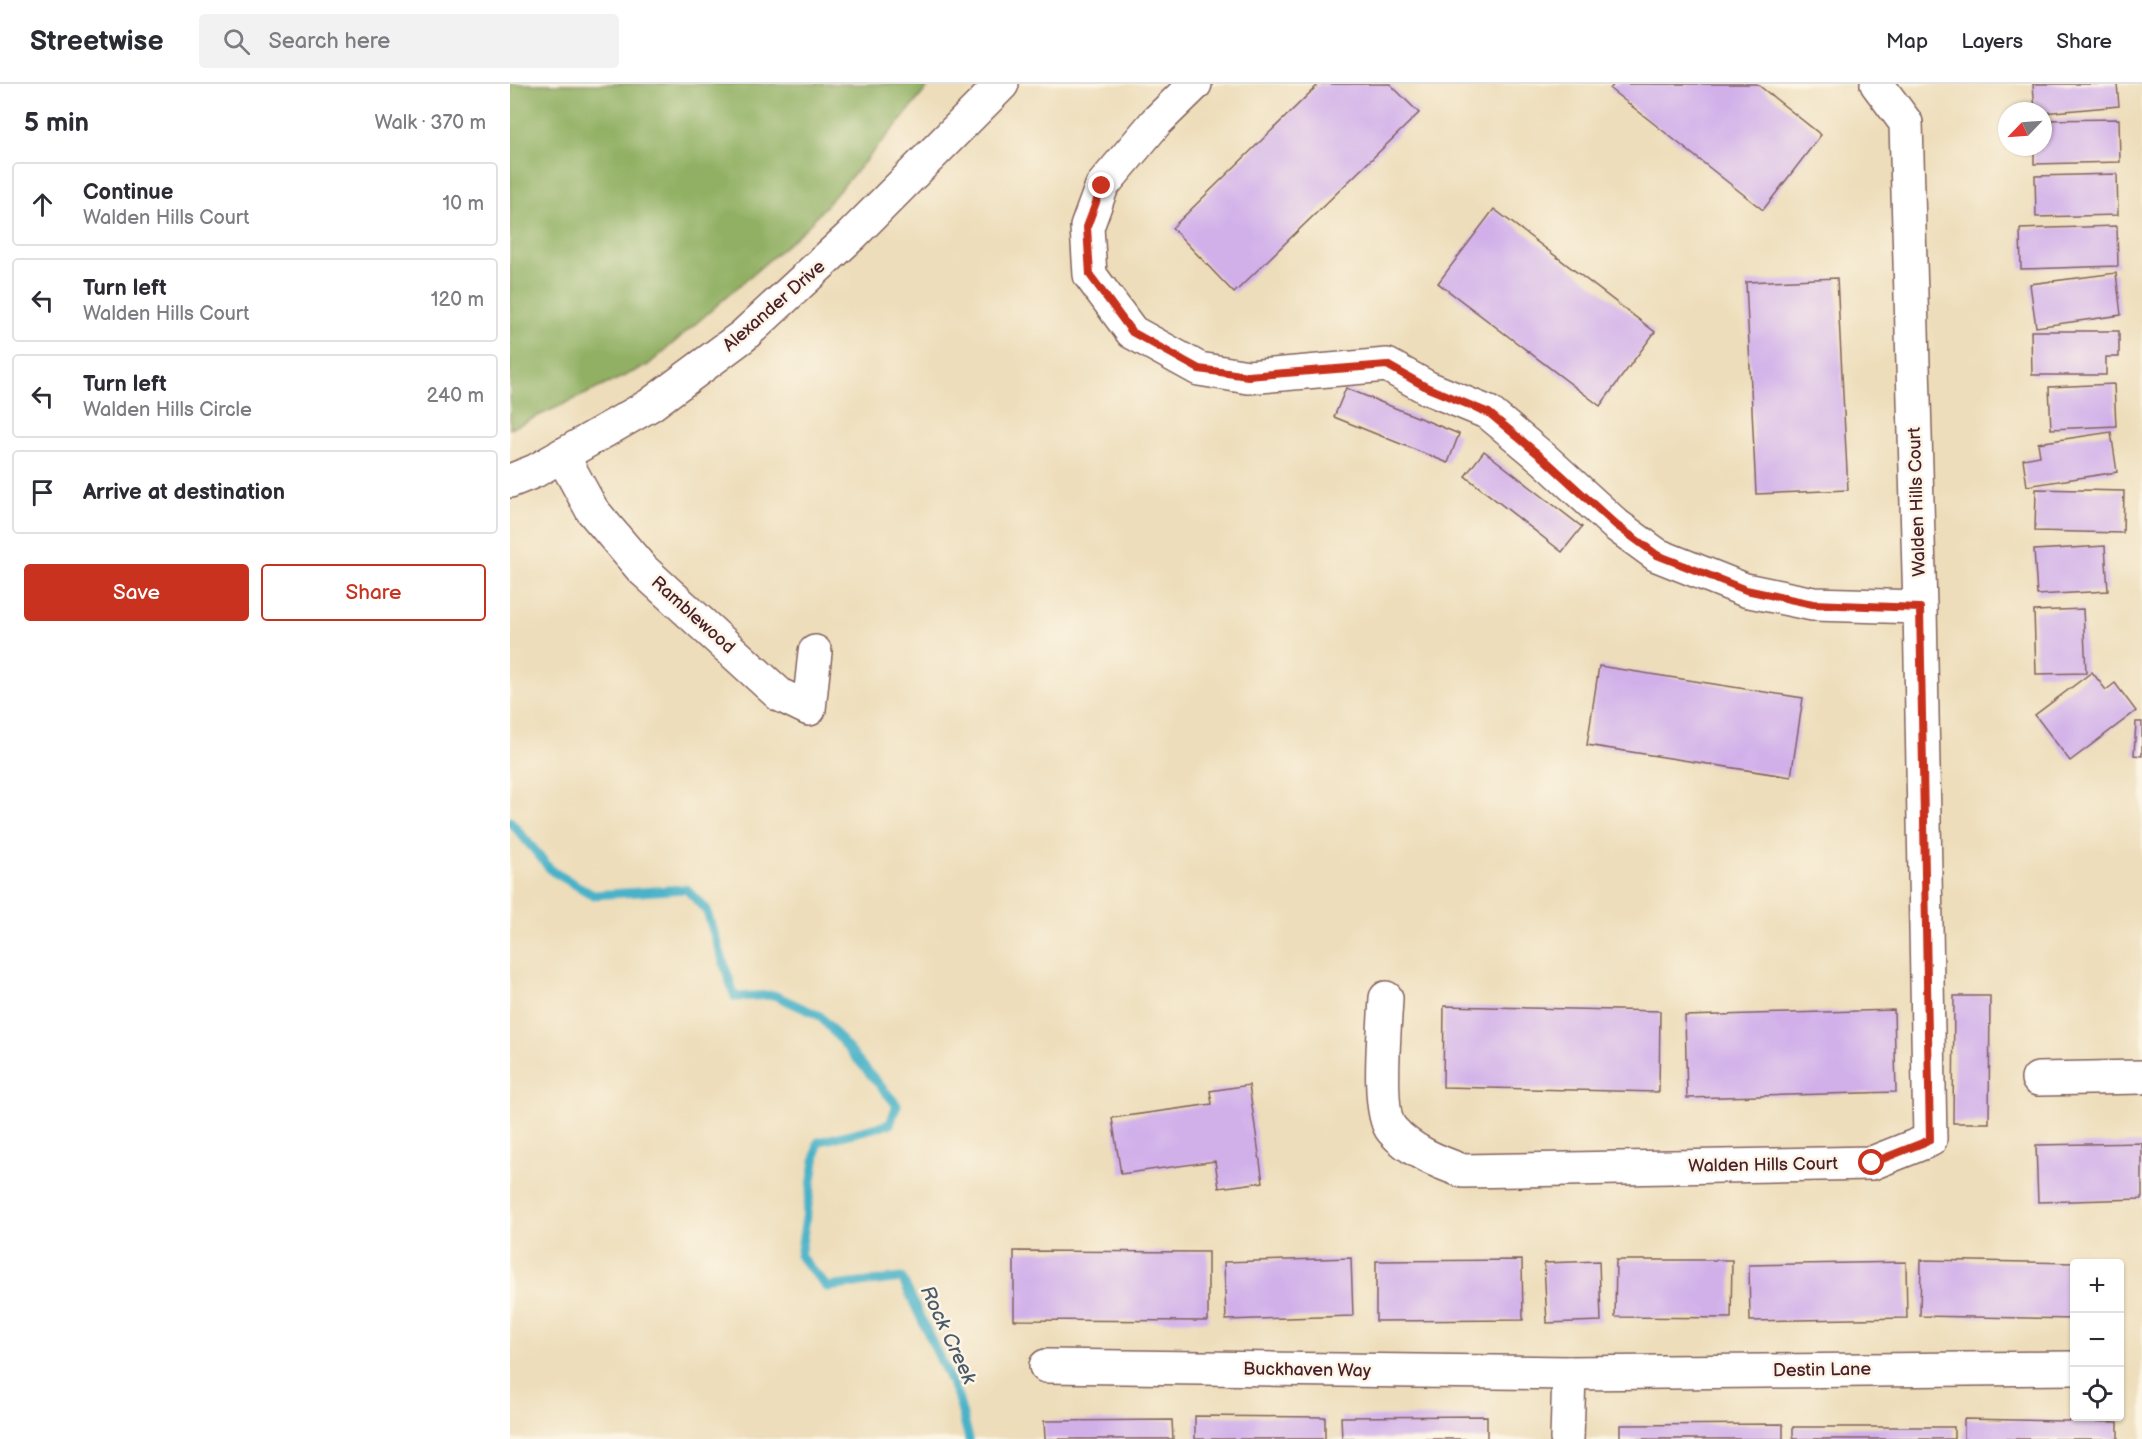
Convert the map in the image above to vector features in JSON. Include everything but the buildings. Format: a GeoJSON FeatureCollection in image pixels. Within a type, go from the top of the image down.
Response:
{"type":"FeatureCollection","features":[{"type":"Feature","properties":{"kind":"street","name":"Alexander Drive"},"geometry":{"type":"LineString","coordinates":[[510,481],[535,471],[650,405],[743,336],[852,236],[1002,84]]}},
{"type":"Feature","properties":{"kind":"street"},"geometry":{"type":"LineString","coordinates":[[1195,84],[1156,122],[1102,186],[1087,227],[1090,275],[1132,332],[1199,369],[1248,376],[1387,365],[1428,388],[1489,413],[1544,459],[1616,525],[1657,555],[1746,590],[1813,604],[1920,608]]}},
{"type":"Feature","properties":{"kind":"street","name":"Walden Hills Court"},"geometry":{"type":"LineString","coordinates":[[1386,998],[1382,1095],[1390,1129],[1426,1158],[1463,1171],[1872,1163],[1930,1140],[1920,608],[1906,123],[1877,84]]}},
{"type":"Feature","properties":{"kind":"street","name":"Ramblewood"},"geometry":{"type":"LineString","coordinates":[[562,455],[592,510],[642,569],[780,695],[809,709],[815,652]]}},
{"type":"Feature","properties":{"kind":"street"},"geometry":{"type":"LineString","coordinates":[[2038,1078],[2142,1077]]}},
{"type":"Feature","properties":{"kind":"street","name":"Buckhaven Way"},"geometry":{"type":"LineString","coordinates":[[1046,1366],[1569,1373]]}},
{"type":"Feature","properties":{"kind":"street","name":"Destin Lane"},"geometry":{"type":"LineString","coordinates":[[1569,1373],[2070,1368]]}},
{"type":"Feature","properties":{"kind":"street"},"geometry":{"type":"LineString","coordinates":[[1568,1439],[1569,1373]]}},
{"type":"Feature","properties":{"kind":"green space"},"geometry":{"type":"Polygon","coordinates":[[[510,84],[930,84],[807,227],[648,365],[510,429],[510,84]]]}},
{"type":"Feature","properties":{"kind":"waterway","name":"Rock Creek"},"geometry":{"type":"LineString","coordinates":[[510,821],[552,871],[593,895],[686,889],[706,909],[735,997],[774,995],[820,1016],[897,1105],[890,1124],[818,1142],[800,1256],[827,1287],[902,1278],[958,1397],[969,1439]]}},
{"type":"Feature","properties":{"kind":"route"},"geometry":{"type":"LineString","coordinates":[[1102,186],[1087,227],[1090,275],[1132,332],[1199,369],[1248,376],[1387,365],[1428,388],[1489,413],[1544,459],[1616,525],[1657,555],[1746,590],[1813,604],[1920,608],[1930,1140],[1872,1163]]}}]}
